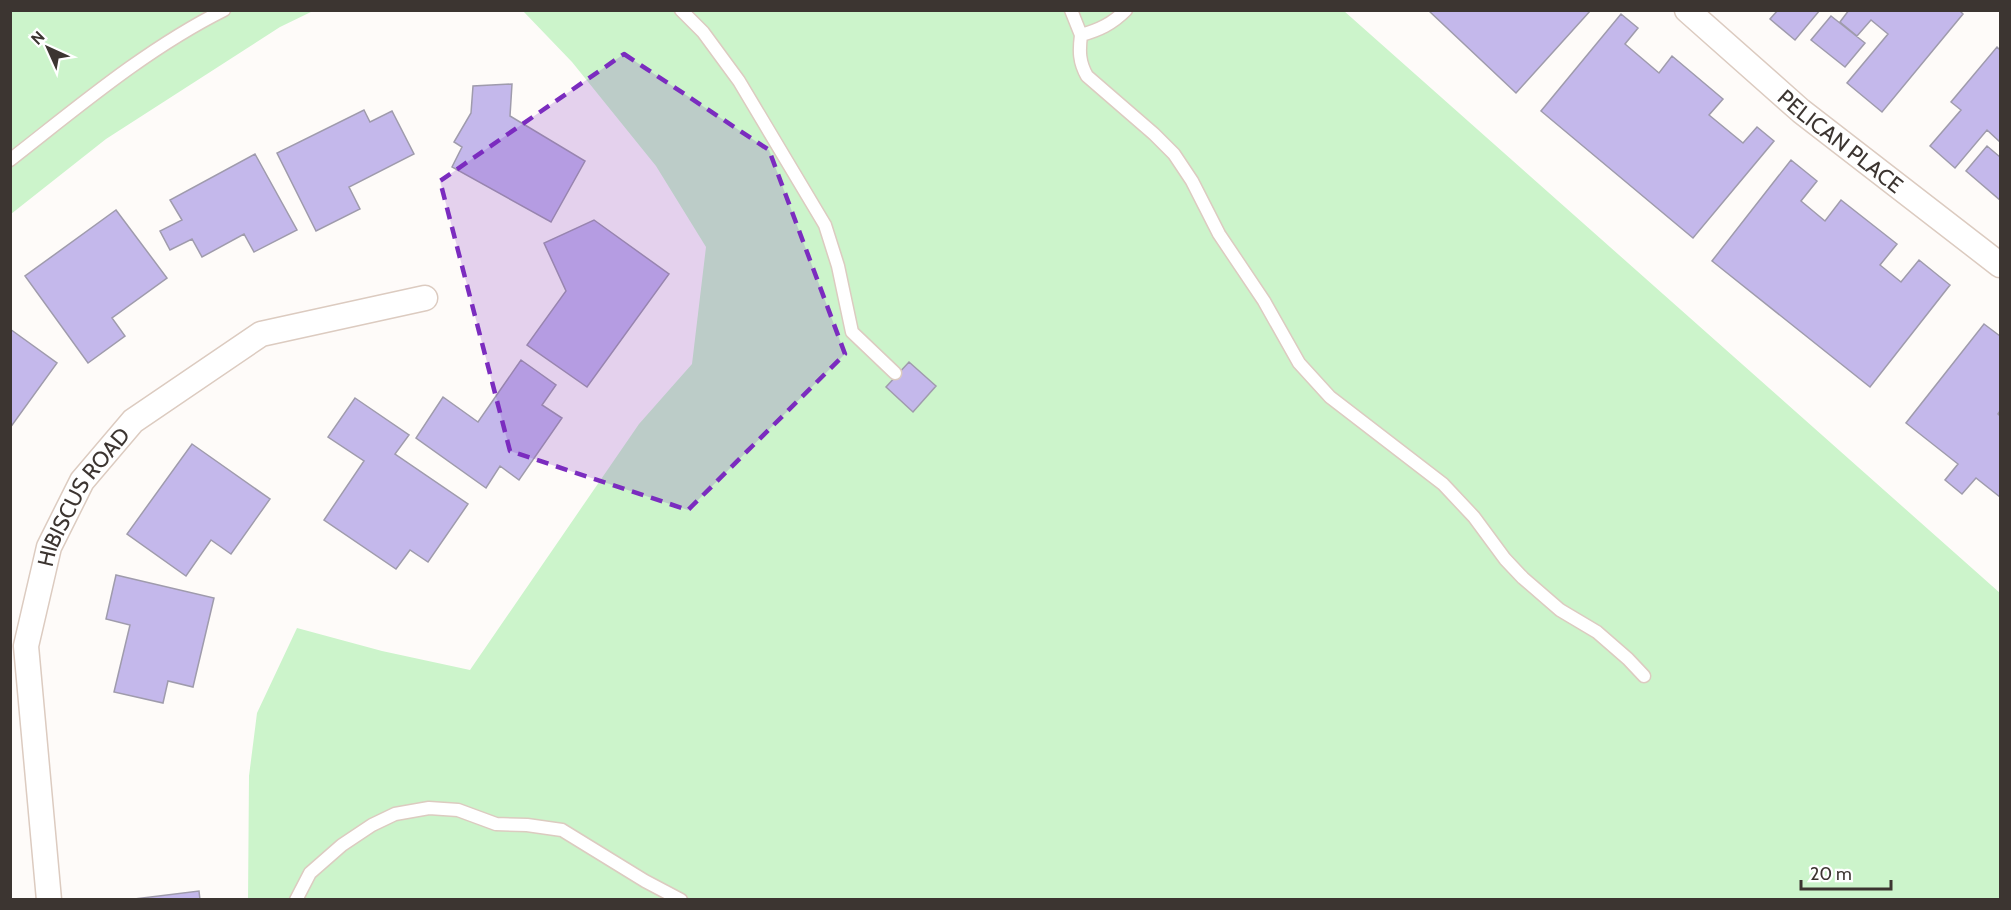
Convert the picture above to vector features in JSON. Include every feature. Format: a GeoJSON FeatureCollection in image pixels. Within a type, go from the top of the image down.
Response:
{"type":"FeatureCollection","features":[{"type":"Feature","properties":{"kind":"street","name":"PELICAN PLACE"},"geometry":{"type":"LineString","coordinates":[[1687,10],[1801,111],[2001,265]]}},
{"type":"Feature","properties":{"kind":"street","name":"HIBISCUS ROAD"},"geometry":{"type":"LineString","coordinates":[[49,900],[26,646],[49,547],[82,481],[133,421],[261,334],[425,298]]}},
{"type":"Feature","properties":{"kind":"lane"},"geometry":{"type":"LineString","coordinates":[[10,160],[138,63],[202,21],[224,10]]}},
{"type":"Feature","properties":{"kind":"lane"},"geometry":{"type":"LineString","coordinates":[[681,10],[703,32],[740,81],[825,225],[838,266],[852,332],[895,373]]}},
{"type":"Feature","properties":{"kind":"lane"},"geometry":{"type":"LineString","coordinates":[[1071,10],[1081,35],[1078,52],[1081,66],[1087,76],[1174,154],[1192,181],[1219,234],[1264,301],[1299,363],[1330,397],[1443,484],[1474,517],[1505,559],[1523,578],[1560,610],[1597,632],[1628,658],[1644,676]]}},
{"type":"Feature","properties":{"kind":"lane"},"geometry":{"type":"LineString","coordinates":[[1081,35],[1097,31],[1115,21],[1126,10]]}},
{"type":"Feature","properties":{"kind":"lane"},"geometry":{"type":"LineString","coordinates":[[296,900],[310,873],[342,845],[372,825],[395,814],[429,808],[458,810],[496,824],[527,825],[562,830],[645,881],[681,900]]}},
{"type":"Feature","properties":{"kind":"highlighted area"},"geometry":{"type":"Polygon","coordinates":[[[624,54],[769,150],[845,354],[688,510],[510,451],[440,181],[624,54]]]}},
{"type":"Feature","properties":{"kind":"green space"},"geometry":{"type":"Polygon","coordinates":[[[11,11],[313,11],[280,27],[106,139],[11,214],[11,11]]]}},
{"type":"Feature","properties":{"kind":"green space"},"geometry":{"type":"Polygon","coordinates":[[[523,11],[1344,11],[2000,593],[2000,899],[248,900],[249,776],[257,713],[297,628],[382,651],[470,670],[639,424],[692,364],[706,247],[656,166],[572,62],[523,11]]]}},
{"type":"Feature","properties":{"kind":"building"},"geometry":{"type":"Polygon","coordinates":[[[1428,10],[1591,10],[1516,93],[1428,10]]]}},
{"type":"Feature","properties":{"kind":"building"},"geometry":{"type":"Polygon","coordinates":[[[1778,10],[1820,10],[1795,40],[1770,19],[1778,10]]]}},
{"type":"Feature","properties":{"kind":"building"},"geometry":{"type":"Polygon","coordinates":[[[1849,10],[1959,10],[1963,14],[1882,112],[1847,83],[1888,34],[1871,20],[1857,36],[1840,22],[1849,10]]]}},
{"type":"Feature","properties":{"kind":"building"},"geometry":{"type":"Polygon","coordinates":[[[1621,14],[1638,28],[1625,44],[1659,73],[1672,56],[1723,99],[1709,115],[1743,143],[1757,127],[1774,141],[1693,238],[1541,111],[1621,14]]]}},
{"type":"Feature","properties":{"kind":"building"},"geometry":{"type":"Polygon","coordinates":[[[1831,16],[1865,43],[1845,67],[1811,40],[1831,16]]]}},
{"type":"Feature","properties":{"kind":"building"},"geometry":{"type":"Polygon","coordinates":[[[1997,47],[2000,50],[2000,142],[1987,130],[1955,168],[1930,146],[1961,110],[1951,102],[1997,47]]]}},
{"type":"Feature","properties":{"kind":"building"},"geometry":{"type":"Polygon","coordinates":[[[512,84],[510,116],[585,161],[551,222],[452,167],[462,147],[454,142],[471,113],[473,86],[512,84]]]}},
{"type":"Feature","properties":{"kind":"building"},"geometry":{"type":"Polygon","coordinates":[[[364,110],[370,122],[392,111],[414,154],[349,187],[360,209],[316,231],[277,153],[364,110]]]}},
{"type":"Feature","properties":{"kind":"building"},"geometry":{"type":"Polygon","coordinates":[[[1987,146],[2000,157],[2000,200],[1966,171],[1987,146]]]}},
{"type":"Feature","properties":{"kind":"building"},"geometry":{"type":"Polygon","coordinates":[[[255,154],[297,230],[254,252],[244,234],[202,257],[192,239],[170,250],[160,231],[182,220],[170,200],[255,154]]]}},
{"type":"Feature","properties":{"kind":"building"},"geometry":{"type":"Polygon","coordinates":[[[1791,160],[1817,181],[1801,201],[1825,221],[1841,200],[1897,244],[1880,265],[1901,282],[1919,260],[1950,285],[1870,387],[1712,261],[1791,160]]]}},
{"type":"Feature","properties":{"kind":"building"},"geometry":{"type":"Polygon","coordinates":[[[116,210],[167,278],[112,318],[125,336],[88,363],[25,276],[116,210]]]}},
{"type":"Feature","properties":{"kind":"building"},"geometry":{"type":"Polygon","coordinates":[[[594,220],[669,274],[587,387],[527,345],[566,291],[544,243],[594,220]]]}},
{"type":"Feature","properties":{"kind":"building"},"geometry":{"type":"Polygon","coordinates":[[[1984,324],[2000,336],[2000,411],[1998,414],[2000,416],[2000,497],[1976,478],[1962,494],[1945,480],[1958,464],[1906,423],[1984,324]]]}},
{"type":"Feature","properties":{"kind":"building"},"geometry":{"type":"Polygon","coordinates":[[[10,329],[57,363],[10,428],[10,329]]]}},
{"type":"Feature","properties":{"kind":"building"},"geometry":{"type":"Polygon","coordinates":[[[521,360],[556,385],[542,405],[562,418],[519,480],[500,466],[486,488],[416,438],[443,397],[478,422],[521,360]]]}},
{"type":"Feature","properties":{"kind":"building"},"geometry":{"type":"Polygon","coordinates":[[[909,362],[936,386],[913,412],[886,387],[909,362]]]}},
{"type":"Feature","properties":{"kind":"building"},"geometry":{"type":"Polygon","coordinates":[[[355,398],[409,435],[395,454],[468,504],[428,562],[410,550],[396,569],[324,520],[364,461],[328,437],[355,398]]]}},
{"type":"Feature","properties":{"kind":"building"},"geometry":{"type":"Polygon","coordinates":[[[192,444],[270,499],[231,554],[211,540],[186,576],[127,534],[192,444]]]}},
{"type":"Feature","properties":{"kind":"building"},"geometry":{"type":"Polygon","coordinates":[[[116,575],[214,598],[193,687],[168,681],[163,703],[114,692],[130,625],[106,619],[116,575]]]}},
{"type":"Feature","properties":{"kind":"building"},"geometry":{"type":"Polygon","coordinates":[[[199,891],[200,900],[126,900],[199,891]]]}}]}
